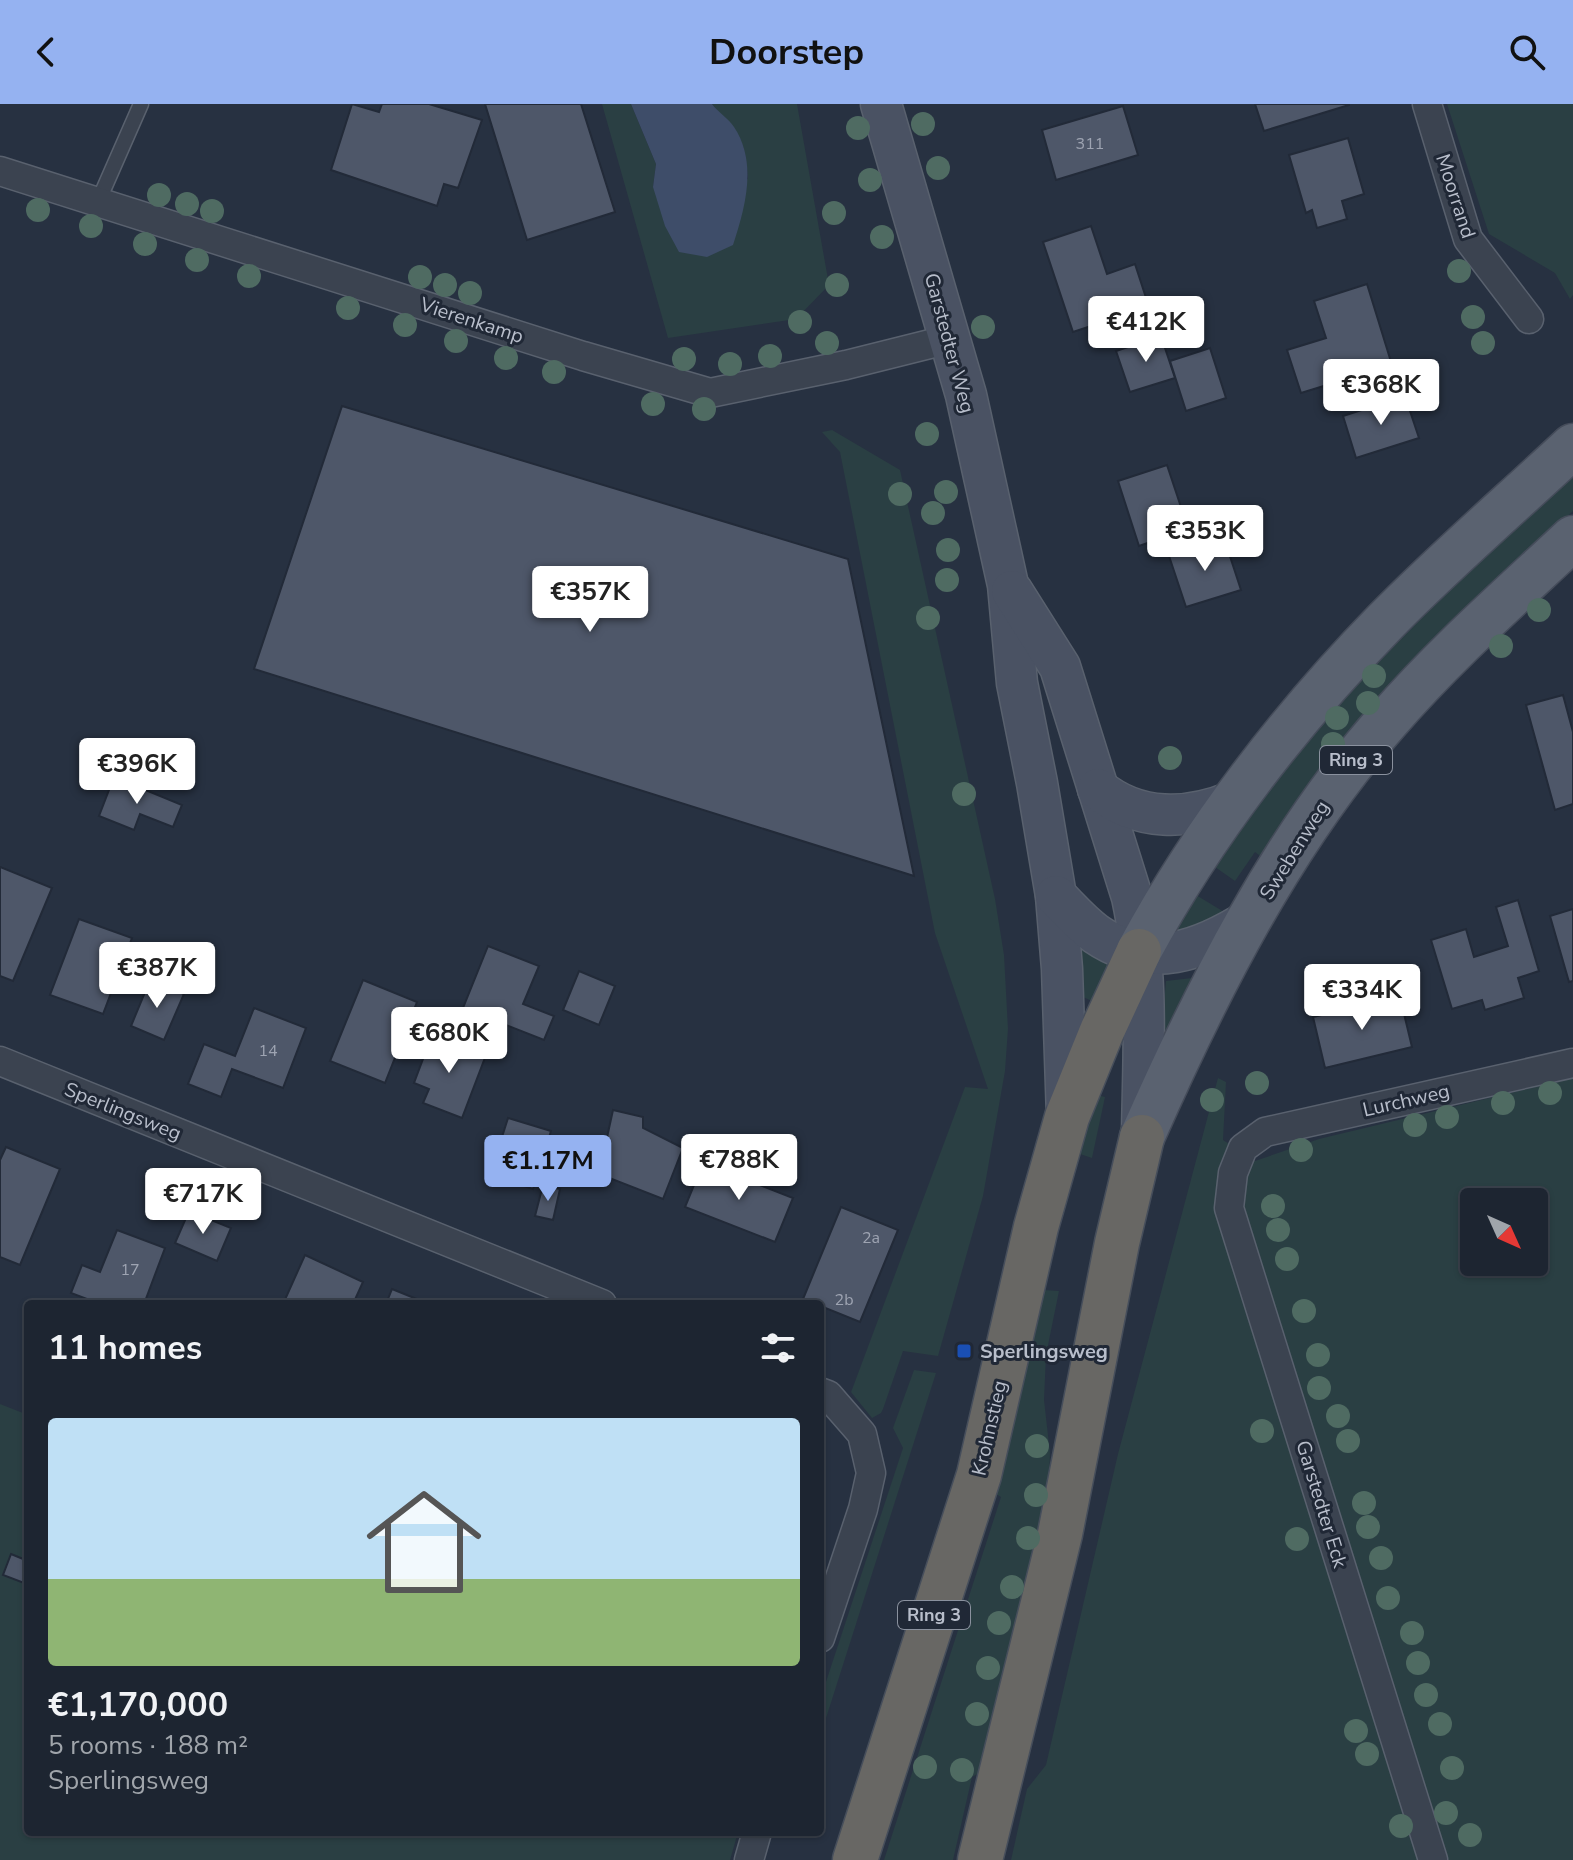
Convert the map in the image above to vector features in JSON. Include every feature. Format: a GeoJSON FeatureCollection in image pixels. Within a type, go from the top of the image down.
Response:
{"type":"FeatureCollection","features":[{"type":"Feature","properties":{"kind":"highway","name":"Krohnstieg"},"geometry":{"type":"LineString","coordinates":[[855,1860],[979,1475],[1036,1227],[1067,1117],[1139,951]]}},
{"type":"Feature","properties":{"kind":"highway","name":"Ring 3"},"geometry":{"type":"LineString","coordinates":[[980,1860],[1060,1534],[1117,1243],[1142,1137]]}},
{"type":"Feature","properties":{"kind":"main road","name":"Garstedter Weg"},"geometry":{"type":"LineString","coordinates":[[881,104],[950,339],[1008,585],[1017,683],[1056,896],[1067,1117]]}},
{"type":"Feature","properties":{"kind":"main road","name":"Ring 3"},"geometry":{"type":"LineString","coordinates":[[1139,951],[1182,874],[1234,801],[1360,648],[1573,446]]}},
{"type":"Feature","properties":{"kind":"main road","name":"Swebenweg"},"geometry":{"type":"LineString","coordinates":[[1142,1137],[1181,1050],[1251,919],[1323,802],[1387,720],[1485,620],[1573,538]]}},
{"type":"Feature","properties":{"kind":"main road","name":"Garstedter Weg"},"geometry":{"type":"LineString","coordinates":[[1008,585],[1060,667],[1132,897],[1143,1024],[1142,1137]]}},
{"type":"Feature","properties":{"kind":"main road"},"geometry":{"type":"LineString","coordinates":[[1098,789],[1127,808],[1162,816],[1190,815],[1234,801]]}},
{"type":"Feature","properties":{"kind":"main road"},"geometry":{"type":"LineString","coordinates":[[1056,896],[1095,933],[1118,946],[1139,951],[1183,952],[1211,942],[1251,919]]}},
{"type":"Feature","properties":{"kind":"street","name":"Moorrand"},"geometry":{"type":"LineString","coordinates":[[1427,104],[1468,239],[1529,319]]}},
{"type":"Feature","properties":{"kind":"street","name":"Vierenkamp"},"geometry":{"type":"LineString","coordinates":[[0,171],[583,356],[710,393],[846,365],[950,339]]}},
{"type":"Feature","properties":{"kind":"street","name":"Sperlingsweg"},"geometry":{"type":"LineString","coordinates":[[0,1061],[592,1300]]}},
{"type":"Feature","properties":{"kind":"street","name":"Lurchweg"},"geometry":{"type":"LineString","coordinates":[[1243,1148],[1265,1132],[1573,1063]]}},
{"type":"Feature","properties":{"kind":"street","name":"Garstedter Eck"},"geometry":{"type":"LineString","coordinates":[[1243,1148],[1233,1173],[1229,1208],[1433,1860]]}},
{"type":"Feature","properties":{"kind":"street"},"geometry":{"type":"LineString","coordinates":[[824,1394],[862,1434],[871,1473],[863,1509],[824,1626]]}},
{"type":"Feature","properties":{"kind":"street"},"geometry":{"type":"LineString","coordinates":[[749,1860],[756,1836]]}},
{"type":"Feature","properties":{"kind":"lane"},"geometry":{"type":"LineString","coordinates":[[98,202],[141,104]]}},
{"type":"Feature","properties":{"kind":"green space"},"geometry":{"type":"Polygon","coordinates":[[[602,104],[631,104],[656,164],[653,187],[748,179],[745,153],[739,137],[712,104],[797,104],[829,285],[796,319],[668,338],[602,104]]]}},
{"type":"Feature","properties":{"kind":"green space"},"geometry":{"type":"Polygon","coordinates":[[[1447,104],[1573,104],[1573,295],[1570,299],[1555,273],[1489,234],[1447,104]]]}},
{"type":"Feature","properties":{"kind":"green space"},"geometry":{"type":"Polygon","coordinates":[[[832,430],[900,470],[995,899],[1004,955],[1008,1029],[1005,1071],[983,1196],[938,1356],[903,1351],[883,1409],[872,1418],[851,1392],[965,1087],[988,1089],[935,933],[840,452],[822,432],[832,430]]]}},
{"type":"Feature","properties":{"kind":"green space"},"geometry":{"type":"Polygon","coordinates":[[[1573,475],[1573,511],[1443,635],[1263,858],[1255,852],[1235,881],[1215,867],[1288,766],[1375,666],[1573,475]]]}},
{"type":"Feature","properties":{"kind":"green space"},"geometry":{"type":"Polygon","coordinates":[[[1196,895],[1229,915],[1226,919],[1172,932],[1196,895]]]}},
{"type":"Feature","properties":{"kind":"green space"},"geometry":{"type":"Polygon","coordinates":[[[1079,944],[1104,951],[1109,968],[1092,1001],[1083,997],[1079,944]]]}},
{"type":"Feature","properties":{"kind":"green space"},"geometry":{"type":"Polygon","coordinates":[[[1192,978],[1198,984],[1160,1046],[1166,981],[1192,978]]]}},
{"type":"Feature","properties":{"kind":"green space"},"geometry":{"type":"Polygon","coordinates":[[[1218,1078],[1226,1082],[1223,1140],[1255,1161],[1319,1139],[1573,1078],[1573,1860],[1011,1860],[1027,1789],[1046,1765],[1118,1454],[1218,1078]]]}},
{"type":"Feature","properties":{"kind":"green space"},"geometry":{"type":"Polygon","coordinates":[[[1097,1095],[1105,1097],[1092,1158],[1077,1153],[1097,1095]]]}},
{"type":"Feature","properties":{"kind":"green space"},"geometry":{"type":"Polygon","coordinates":[[[1043,1290],[1059,1291],[1046,1355],[1044,1400],[1050,1453],[1048,1505],[979,1773],[972,1777],[953,1860],[884,1860],[1001,1497],[996,1494],[1043,1290]]]}},
{"type":"Feature","properties":{"kind":"green space"},"geometry":{"type":"Polygon","coordinates":[[[914,1370],[936,1373],[824,1724],[824,1688],[903,1448],[893,1428],[914,1370]]]}},
{"type":"Feature","properties":{"kind":"green space"},"geometry":{"type":"Polygon","coordinates":[[[0,1404],[24,1413],[24,1836],[737,1836],[730,1860],[0,1860],[0,1404]]]}},
{"type":"Feature","properties":{"kind":"water"},"geometry":{"type":"Polygon","coordinates":[[[631,104],[712,104],[734,127],[746,155],[747,186],[733,245],[707,257],[679,252],[665,226],[653,187],[656,164],[631,104]]]}},
{"type":"Feature","properties":{"kind":"building"},"geometry":{"type":"Polygon","coordinates":[[[352,104],[379,112],[382,104],[429,104],[482,120],[458,188],[444,184],[437,206],[331,170],[352,104]]]}},
{"type":"Feature","properties":{"kind":"building"},"geometry":{"type":"Polygon","coordinates":[[[485,104],[581,104],[615,212],[527,240],[485,104]]]}},
{"type":"Feature","properties":{"kind":"building"},"geometry":{"type":"Polygon","coordinates":[[[1255,104],[1349,104],[1349,105],[1264,131],[1255,104]]]}},
{"type":"Feature","properties":{"kind":"building"},"geometry":{"type":"Polygon","coordinates":[[[1123,106],[1138,155],[1056,180],[1042,130],[1123,106]]]}},
{"type":"Feature","properties":{"kind":"building"},"geometry":{"type":"Polygon","coordinates":[[[1348,138],[1364,194],[1342,201],[1347,219],[1317,228],[1312,210],[1306,213],[1289,155],[1348,138]]]}},
{"type":"Feature","properties":{"kind":"building"},"geometry":{"type":"Polygon","coordinates":[[[1091,226],[1107,274],[1135,264],[1149,307],[1073,332],[1043,242],[1091,226]]]}},
{"type":"Feature","properties":{"kind":"building"},"geometry":{"type":"Polygon","coordinates":[[[1367,284],[1392,365],[1301,393],[1287,350],[1326,338],[1314,301],[1367,284]]]}},
{"type":"Feature","properties":{"kind":"building"},"geometry":{"type":"Polygon","coordinates":[[[1161,336],[1175,378],[1130,392],[1116,351],[1161,336]]]}},
{"type":"Feature","properties":{"kind":"building"},"geometry":{"type":"Polygon","coordinates":[[[1210,348],[1226,398],[1186,411],[1170,361],[1210,348]]]}},
{"type":"Feature","properties":{"kind":"building"},"geometry":{"type":"Polygon","coordinates":[[[1405,396],[1419,438],[1356,458],[1343,416],[1405,396]]]}},
{"type":"Feature","properties":{"kind":"building"},"geometry":{"type":"Polygon","coordinates":[[[342,406],[848,559],[914,876],[254,669],[342,406]]]}},
{"type":"Feature","properties":{"kind":"building"},"geometry":{"type":"Polygon","coordinates":[[[1167,465],[1183,513],[1166,518],[1171,535],[1139,546],[1118,481],[1167,465]]]}},
{"type":"Feature","properties":{"kind":"building"},"geometry":{"type":"Polygon","coordinates":[[[1224,538],[1241,590],[1186,607],[1169,556],[1224,538]]]}},
{"type":"Feature","properties":{"kind":"building"},"geometry":{"type":"Polygon","coordinates":[[[1563,695],[1573,732],[1573,804],[1555,810],[1526,705],[1563,695]]]}},
{"type":"Feature","properties":{"kind":"building"},"geometry":{"type":"Polygon","coordinates":[[[114,777],[182,805],[173,827],[140,814],[134,830],[99,816],[114,777]]]}},
{"type":"Feature","properties":{"kind":"building"},"geometry":{"type":"Polygon","coordinates":[[[0,867],[52,888],[13,981],[0,976],[0,867]]]}},
{"type":"Feature","properties":{"kind":"building"},"geometry":{"type":"Polygon","coordinates":[[[1518,900],[1539,971],[1518,978],[1524,998],[1485,1010],[1482,1000],[1452,1009],[1431,940],[1466,929],[1474,957],[1508,946],[1496,907],[1518,900]]]}},
{"type":"Feature","properties":{"kind":"building"},"geometry":{"type":"Polygon","coordinates":[[[1573,909],[1573,981],[1569,982],[1550,916],[1573,909]]]}},
{"type":"Feature","properties":{"kind":"building"},"geometry":{"type":"Polygon","coordinates":[[[79,919],[132,938],[103,1014],[50,995],[79,919]]]}},
{"type":"Feature","properties":{"kind":"building"},"geometry":{"type":"Polygon","coordinates":[[[488,946],[539,966],[523,1004],[554,1016],[544,1040],[463,1008],[488,946]]]}},
{"type":"Feature","properties":{"kind":"building"},"geometry":{"type":"Polygon","coordinates":[[[579,971],[615,986],[599,1025],[563,1010],[579,971]]]}},
{"type":"Feature","properties":{"kind":"building"},"geometry":{"type":"Polygon","coordinates":[[[150,980],[184,994],[164,1040],[131,1026],[150,980]]]}},
{"type":"Feature","properties":{"kind":"building"},"geometry":{"type":"Polygon","coordinates":[[[363,980],[417,1002],[385,1083],[330,1061],[363,980]]]}},
{"type":"Feature","properties":{"kind":"building"},"geometry":{"type":"Polygon","coordinates":[[[1400,997],[1412,1047],[1325,1068],[1313,1017],[1400,997]]]}},
{"type":"Feature","properties":{"kind":"building"},"geometry":{"type":"Polygon","coordinates":[[[254,1008],[306,1028],[283,1088],[232,1069],[221,1097],[188,1084],[204,1044],[235,1056],[254,1008]]]}},
{"type":"Feature","properties":{"kind":"building"},"geometry":{"type":"Polygon","coordinates":[[[432,1035],[486,1055],[462,1118],[423,1103],[429,1089],[414,1083],[432,1035]]]}},
{"type":"Feature","properties":{"kind":"building"},"geometry":{"type":"Polygon","coordinates":[[[613,1110],[643,1117],[643,1128],[683,1148],[663,1199],[599,1174],[613,1110]]]}},
{"type":"Feature","properties":{"kind":"building"},"geometry":{"type":"Polygon","coordinates":[[[508,1118],[551,1131],[533,1189],[490,1175],[508,1118]]]}},
{"type":"Feature","properties":{"kind":"building"},"geometry":{"type":"Polygon","coordinates":[[[6,1147],[60,1169],[20,1265],[0,1257],[0,1160],[6,1147]]]}},
{"type":"Feature","properties":{"kind":"building"},"geometry":{"type":"Polygon","coordinates":[[[703,1163],[793,1198],[775,1242],[685,1207],[703,1163]]]}},
{"type":"Feature","properties":{"kind":"building"},"geometry":{"type":"Polygon","coordinates":[[[543,1185],[560,1189],[553,1220],[535,1216],[543,1185]]]}},
{"type":"Feature","properties":{"kind":"building"},"geometry":{"type":"Polygon","coordinates":[[[841,1207],[898,1230],[860,1322],[824,1307],[824,1300],[803,1299],[841,1207]]]}},
{"type":"Feature","properties":{"kind":"building"},"geometry":{"type":"Polygon","coordinates":[[[189,1211],[231,1228],[217,1261],[175,1243],[189,1211]]]}},
{"type":"Feature","properties":{"kind":"building"},"geometry":{"type":"Polygon","coordinates":[[[117,1230],[165,1248],[146,1300],[89,1300],[71,1293],[82,1265],[100,1272],[117,1230]]]}},
{"type":"Feature","properties":{"kind":"building"},"geometry":{"type":"Polygon","coordinates":[[[305,1255],[363,1282],[355,1300],[285,1300],[305,1255]]]}},
{"type":"Feature","properties":{"kind":"building"},"geometry":{"type":"Polygon","coordinates":[[[392,1289],[419,1300],[388,1300],[392,1289]]]}},
{"type":"Feature","properties":{"kind":"building"},"geometry":{"type":"Polygon","coordinates":[[[11,1554],[24,1559],[24,1583],[3,1575],[11,1554]]]}},
{"type":"Feature","properties":{"kind":"place","name":"Sperlingsweg"},"geometry":{"type":"Point","coordinates":[964,1351]}}]}
